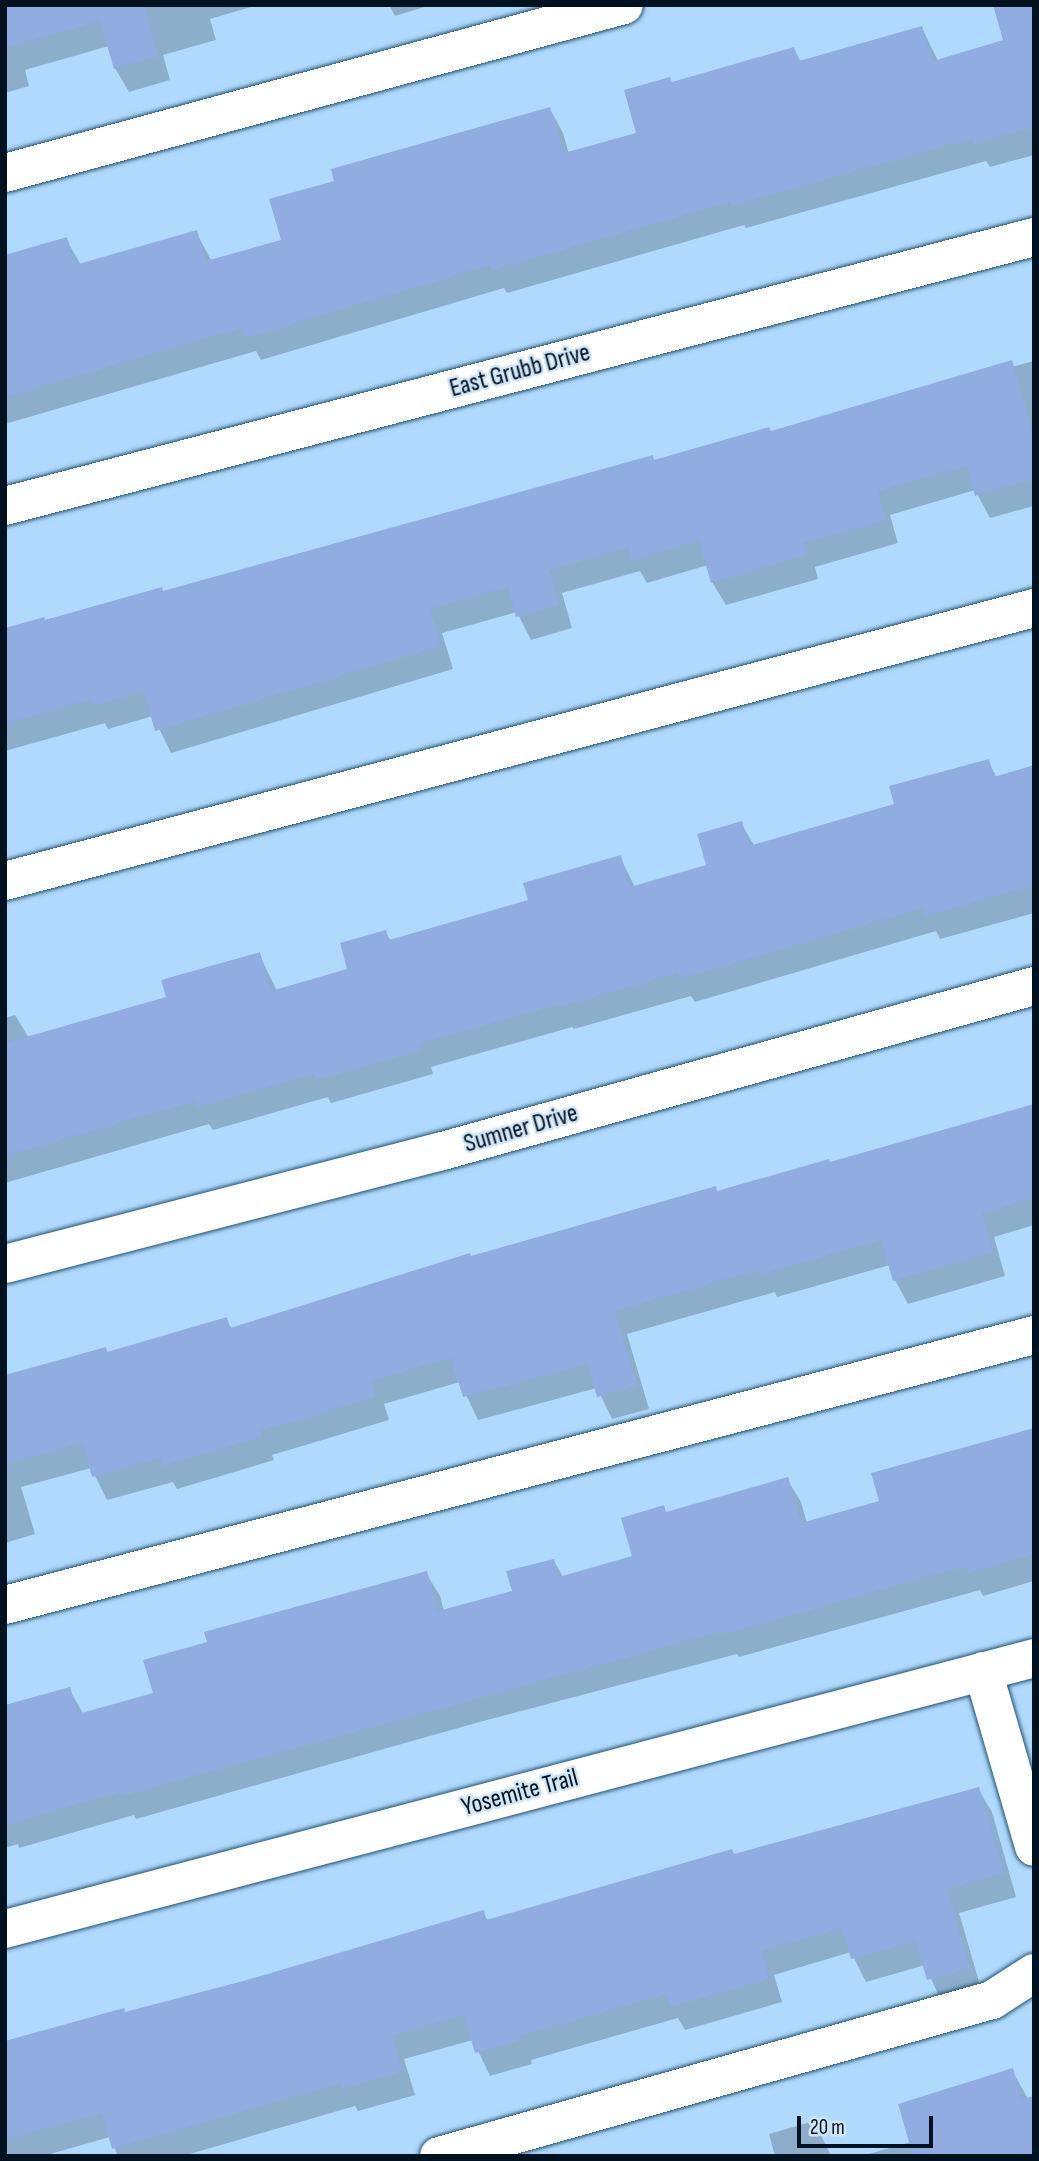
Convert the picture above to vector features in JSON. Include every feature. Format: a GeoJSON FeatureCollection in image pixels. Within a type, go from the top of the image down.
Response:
{"type":"FeatureCollection","features":[{"type":"Feature","properties":{"kind":"street"},"geometry":{"type":"LineString","coordinates":[[5,173],[624,5]]}},
{"type":"Feature","properties":{"kind":"street","name":"East Grubb Drive"},"geometry":{"type":"LineString","coordinates":[[5,506],[1034,237]]}},
{"type":"Feature","properties":{"kind":"street"},"geometry":{"type":"LineString","coordinates":[[5,881],[1034,608]]}},
{"type":"Feature","properties":{"kind":"street","name":"Sumner Drive"},"geometry":{"type":"LineString","coordinates":[[5,1264],[439,1152],[1034,986]]}},
{"type":"Feature","properties":{"kind":"street"},"geometry":{"type":"LineString","coordinates":[[5,1605],[1034,1335]]}},
{"type":"Feature","properties":{"kind":"street","name":"Yosemite Trail"},"geometry":{"type":"LineString","coordinates":[[5,1929],[1034,1658]]}},
{"type":"Feature","properties":{"kind":"street"},"geometry":{"type":"LineString","coordinates":[[983,1671],[1034,1847]]}},
{"type":"Feature","properties":{"kind":"street"},"geometry":{"type":"LineString","coordinates":[[439,2156],[992,2000],[1034,1973]]}},
{"type":"Feature","properties":{"kind":"building"},"geometry":{"type":"Polygon","coordinates":[[[5,5],[144,5],[158,56],[114,69],[100,21],[5,48],[5,5]]]}},
{"type":"Feature","properties":{"kind":"building"},"geometry":{"type":"Polygon","coordinates":[[[993,5],[1034,5],[1034,127],[974,144],[973,138],[731,206],[730,202],[492,270],[490,265],[246,338],[243,327],[5,397],[5,255],[67,237],[75,265],[197,230],[206,261],[281,240],[269,199],[334,181],[331,169],[550,107],[564,153],[636,133],[624,90],[670,77],[672,82],[794,47],[799,61],[922,26],[933,61],[1003,40],[993,5]]]}},
{"type":"Feature","properties":{"kind":"building"},"geometry":{"type":"Polygon","coordinates":[[[1012,360],[1034,437],[1034,479],[975,496],[967,466],[878,491],[886,520],[803,543],[806,555],[711,583],[699,541],[631,560],[628,547],[549,570],[559,605],[516,617],[508,587],[430,609],[441,646],[155,731],[144,691],[93,706],[91,699],[5,724],[5,628],[44,617],[45,620],[162,587],[163,591],[653,455],[654,460],[769,427],[771,431],[1012,360]]]}},
{"type":"Feature","properties":{"kind":"building"},"geometry":{"type":"Polygon","coordinates":[[[989,759],[994,777],[1034,765],[1034,885],[925,916],[923,908],[680,979],[678,973],[559,1007],[558,1004],[419,1044],[421,1050],[316,1080],[314,1074],[197,1107],[195,1101],[5,1156],[5,1043],[166,997],[161,980],[260,952],[271,991],[347,969],[340,943],[386,930],[389,940],[528,900],[523,883],[621,855],[630,887],[706,865],[697,834],[742,821],[749,846],[894,804],[889,786],[989,759]]]}},
{"type":"Feature","properties":{"kind":"building"},"geometry":{"type":"Polygon","coordinates":[[[1034,1104],[1034,1198],[982,1213],[993,1252],[893,1281],[881,1240],[762,1274],[761,1269],[615,1311],[637,1385],[597,1397],[588,1364],[463,1397],[451,1358],[372,1381],[376,1397],[260,1431],[262,1437],[162,1466],[160,1458],[92,1477],[83,1443],[5,1464],[5,1375],[106,1347],[107,1352],[227,1317],[230,1328],[470,1253],[471,1256],[716,1186],[717,1191],[829,1159],[830,1162],[1034,1104]]]}},
{"type":"Feature","properties":{"kind":"building"},"geometry":{"type":"Polygon","coordinates":[[[1034,1428],[1034,1554],[968,1573],[966,1566],[724,1634],[723,1631],[121,1796],[120,1792],[5,1825],[5,1705],[70,1687],[78,1714],[153,1693],[143,1660],[207,1642],[204,1632],[427,1571],[438,1611],[512,1591],[506,1571],[554,1559],[559,1577],[632,1556],[621,1518],[664,1505],[666,1512],[788,1477],[801,1523],[879,1501],[871,1473],[1034,1428]]]}},
{"type":"Feature","properties":{"kind":"building"},"geometry":{"type":"Polygon","coordinates":[[[979,1787],[1004,1873],[947,1889],[970,1968],[927,1980],[916,1941],[851,1959],[842,1928],[762,1951],[769,1979],[670,2007],[667,1994],[519,2036],[520,2040],[475,2053],[464,2015],[392,2036],[403,2071],[343,2089],[341,2083],[112,2149],[102,2113],[5,2139],[5,2041],[124,2008],[125,2012],[247,1980],[484,1910],[486,1920],[732,1849],[734,1854],[979,1787]]]}},
{"type":"Feature","properties":{"kind":"building"},"geometry":{"type":"Polygon","coordinates":[[[1013,2068],[1022,2099],[1034,2096],[1034,2156],[913,2156],[898,2104],[1013,2068]]]}}]}
